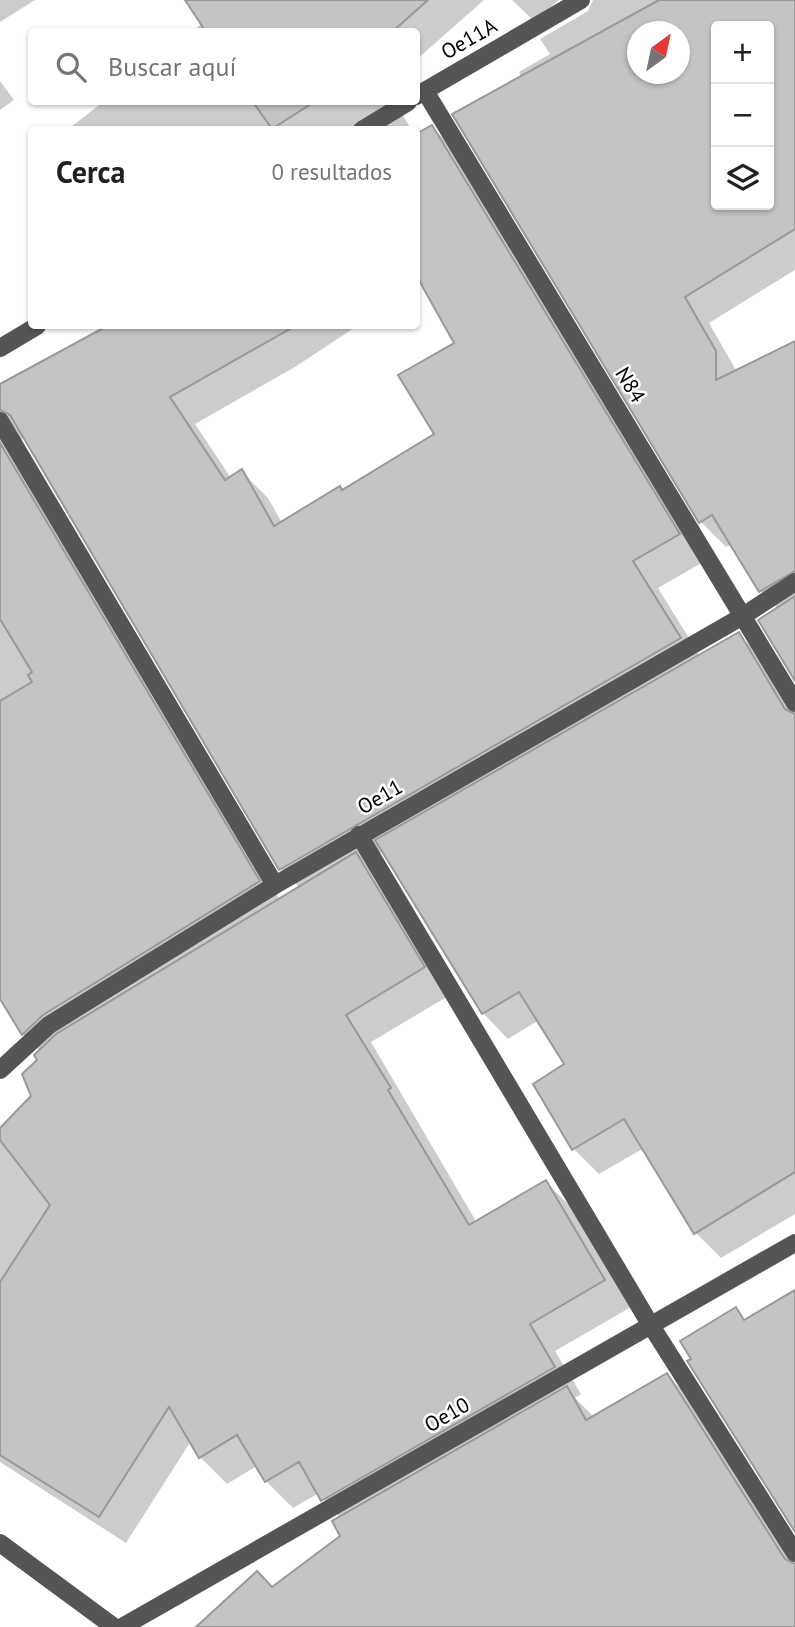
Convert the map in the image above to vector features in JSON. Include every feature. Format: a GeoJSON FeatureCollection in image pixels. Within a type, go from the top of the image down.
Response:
{"type":"FeatureCollection","features":[{"type":"Feature","properties":{"kind":"street","name":"Oe11A"},"geometry":{"type":"LineString","coordinates":[[421,94],[581,0]]}},
{"type":"Feature","properties":{"kind":"street","name":"N84"},"geometry":{"type":"LineString","coordinates":[[421,94],[795,703]]}},
{"type":"Feature","properties":{"kind":"street"},"geometry":{"type":"LineString","coordinates":[[369,126],[403,105]]}},
{"type":"Feature","properties":{"kind":"street"},"geometry":{"type":"LineString","coordinates":[[0,348],[32,329]]}},
{"type":"Feature","properties":{"kind":"street"},"geometry":{"type":"LineString","coordinates":[[0,421],[275,885]]}},
{"type":"Feature","properties":{"kind":"street","name":"Oe11"},"geometry":{"type":"LineString","coordinates":[[0,1070],[49,1025],[275,885],[743,616],[795,582]]}},
{"type":"Feature","properties":{"kind":"street"},"geometry":{"type":"LineString","coordinates":[[359,835],[650,1324],[795,1553]]}},
{"type":"Feature","properties":{"kind":"street","name":"Oe10"},"geometry":{"type":"LineString","coordinates":[[122,1627],[795,1242]]}},
{"type":"Feature","properties":{"kind":"street"},"geometry":{"type":"LineString","coordinates":[[0,1543],[114,1627]]}},
{"type":"Feature","properties":{"kind":"building"},"geometry":{"type":"Polygon","coordinates":[[[185,0],[428,0],[396,28],[203,28],[185,0]]]}},
{"type":"Feature","properties":{"kind":"building"},"geometry":{"type":"Polygon","coordinates":[[[659,0],[795,0],[795,229],[685,297],[716,351],[716,380],[795,341],[795,571],[759,592],[712,515],[699,523],[452,114],[659,0]]]}},
{"type":"Feature","properties":{"kind":"building"},"geometry":{"type":"Polygon","coordinates":[[[255,105],[309,105],[277,126],[270,126],[255,105]]]}},
{"type":"Feature","properties":{"kind":"building"},"geometry":{"type":"Polygon","coordinates":[[[432,125],[680,534],[633,561],[681,638],[279,870],[10,415],[0,410],[0,384],[101,329],[290,329],[170,397],[225,480],[242,469],[274,526],[340,486],[342,490],[434,434],[398,375],[454,343],[420,282],[420,132],[432,125]]]}},
{"type":"Feature","properties":{"kind":"building"},"geometry":{"type":"Polygon","coordinates":[[[0,443],[260,881],[43,1015],[22,1035],[0,999],[0,701],[32,682],[28,675],[32,672],[0,619],[0,443]]]}},
{"type":"Feature","properties":{"kind":"building"},"geometry":{"type":"Polygon","coordinates":[[[795,596],[795,681],[758,620],[795,596]]]}},
{"type":"Feature","properties":{"kind":"building"},"geometry":{"type":"Polygon","coordinates":[[[739,632],[785,709],[795,714],[795,1172],[694,1234],[624,1119],[572,1150],[533,1084],[564,1064],[519,992],[482,1014],[375,840],[739,632]]]}},
{"type":"Feature","properties":{"kind":"building"},"geometry":{"type":"Polygon","coordinates":[[[356,852],[425,967],[346,1015],[391,1088],[388,1090],[469,1225],[546,1180],[605,1280],[530,1324],[555,1367],[321,1501],[299,1462],[265,1482],[237,1435],[199,1458],[169,1407],[99,1517],[0,1455],[0,1282],[50,1205],[0,1140],[0,1128],[31,1096],[22,1074],[37,1060],[34,1055],[56,1034],[356,852]]]}},
{"type":"Feature","properties":{"kind":"building"},"geometry":{"type":"Polygon","coordinates":[[[795,1290],[795,1532],[687,1361],[691,1359],[680,1341],[736,1307],[744,1320],[795,1290]]]}},
{"type":"Feature","properties":{"kind":"building"},"geometry":{"type":"Polygon","coordinates":[[[667,1373],[785,1559],[795,1564],[795,1627],[196,1627],[257,1571],[272,1587],[340,1536],[332,1521],[567,1386],[586,1420],[667,1373]]]}}]}
